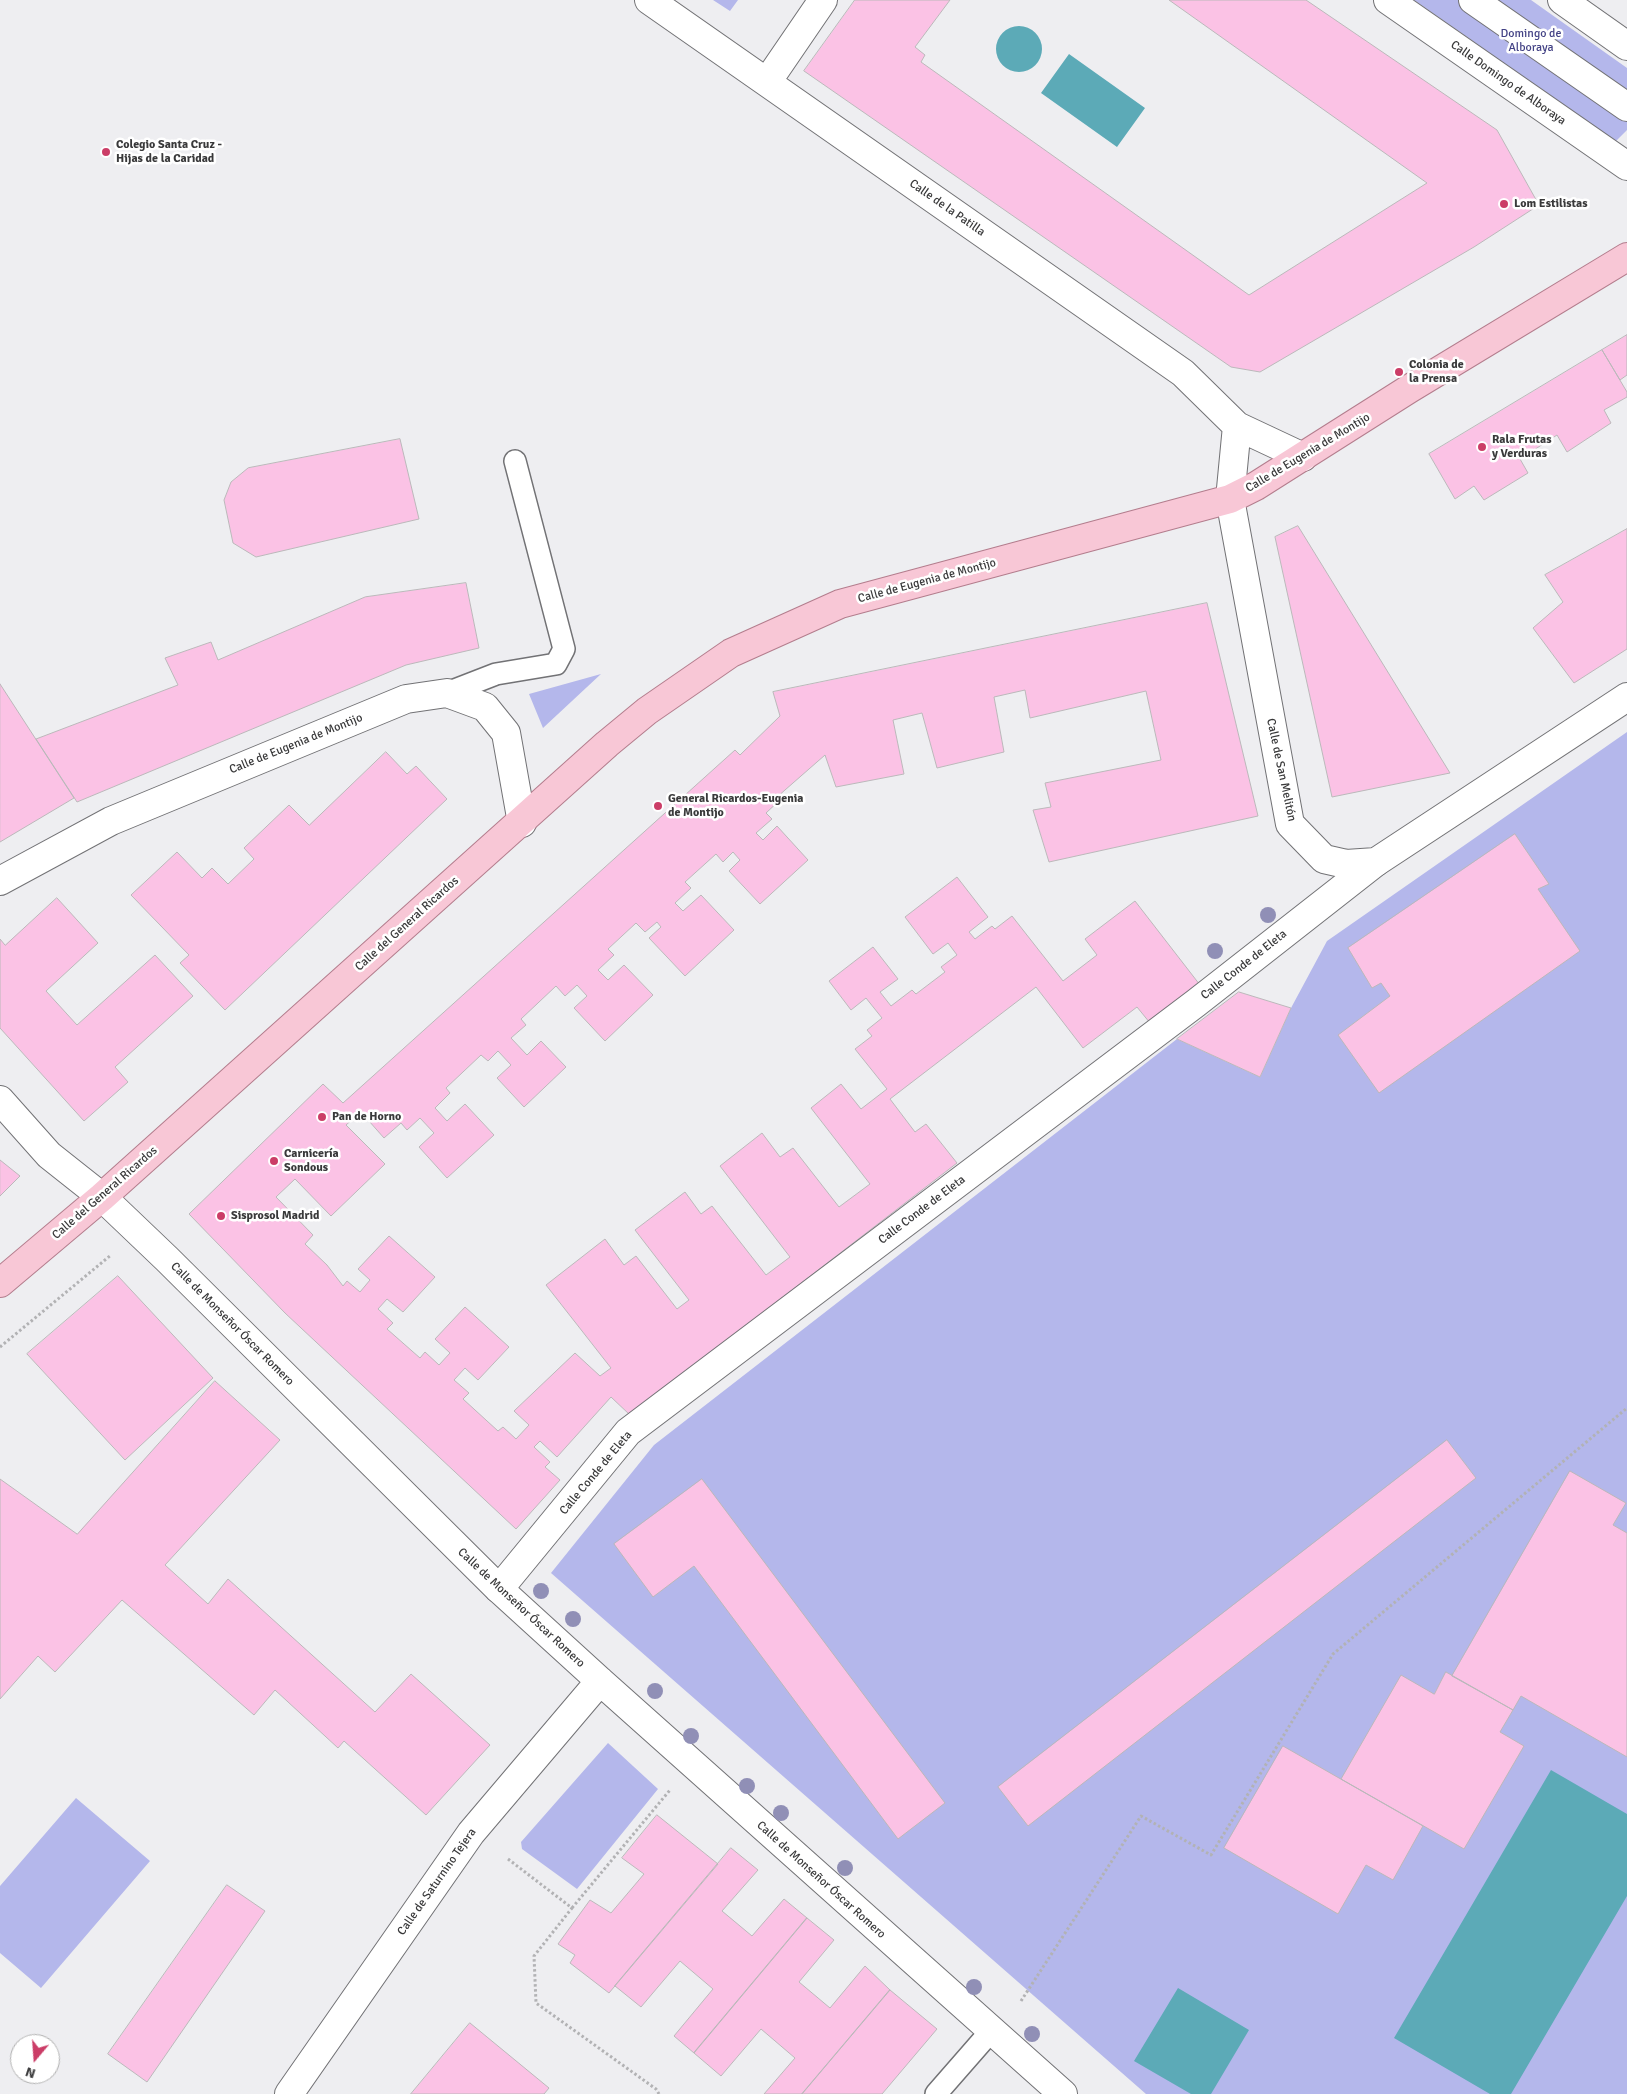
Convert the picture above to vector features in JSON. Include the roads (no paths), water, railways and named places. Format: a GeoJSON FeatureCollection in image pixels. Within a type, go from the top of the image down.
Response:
{"type":"FeatureCollection","features":[{"type":"Feature","properties":{"kind":"main road","name":"Calle de Eugenia de Montijo"},"geometry":{"type":"LineString","coordinates":[[840,604],[1230,499],[1256,486],[1409,389],[1627,257]]}},
{"type":"Feature","properties":{"kind":"main road","name":"Calle del General Ricardos"},"geometry":{"type":"LineString","coordinates":[[0,1283],[102,1197],[647,711],[731,653],[840,604]]}},
{"type":"Feature","properties":{"kind":"street","name":"Calle de la Patilla"},"geometry":{"type":"LineString","coordinates":[[649,0],[1183,373],[1236,426],[1303,457]]}},
{"type":"Feature","properties":{"kind":"street"},"geometry":{"type":"LineString","coordinates":[[767,82],[823,0]]}},
{"type":"Feature","properties":{"kind":"street","name":"Calle Domingo de Alboraya"},"geometry":{"type":"LineString","coordinates":[[1388,0],[1627,166]]}},
{"type":"Feature","properties":{"kind":"street"},"geometry":{"type":"LineString","coordinates":[[1473,0],[1627,107]]}},
{"type":"Feature","properties":{"kind":"street"},"geometry":{"type":"LineString","coordinates":[[1562,0],[1627,46]]}},
{"type":"Feature","properties":{"kind":"street"},"geometry":{"type":"LineString","coordinates":[[1230,499],[1236,426]]}},
{"type":"Feature","properties":{"kind":"street","name":"Calle de San Melitón"},"geometry":{"type":"LineString","coordinates":[[1230,499],[1290,824],[1324,859],[1346,864],[1376,862],[1627,697]]}},
{"type":"Feature","properties":{"kind":"street","name":"Calle de Eugenia de Montijo"},"geometry":{"type":"LineString","coordinates":[[0,880],[120,817],[406,699],[447,694],[485,707],[506,733],[522,823]]}},
{"type":"Feature","properties":{"kind":"street","name":"Calle Conde de Eleta"},"geometry":{"type":"LineString","coordinates":[[499,1589],[628,1432],[1196,1003],[1376,862]]}},
{"type":"Feature","properties":{"kind":"street","name":"Calle de Monseñor Óscar Romero"},"geometry":{"type":"LineString","coordinates":[[0,1100],[50,1155],[102,1197],[138,1231],[499,1589],[600,1682],[1063,2094]]}},
{"type":"Feature","properties":{"kind":"street","name":"Calle de Saturnino Tejera"},"geometry":{"type":"LineString","coordinates":[[289,2094],[471,1833],[600,1682]]}},
{"type":"Feature","properties":{"kind":"lane"},"geometry":{"type":"LineString","coordinates":[[447,694],[496,674],[556,664],[564,648],[515,461]]}},
{"type":"Feature","properties":{"kind":"lane"},"geometry":{"type":"LineString","coordinates":[[936,2094],[991,2031]]}},
{"type":"Feature","properties":{"kind":"place","name":"Colegio Santa Cruz - Hijas de la Caridad"},"geometry":{"type":"Point","coordinates":[106,152]}},
{"type":"Feature","properties":{"kind":"place","name":"Lom Estilistas"},"geometry":{"type":"Point","coordinates":[1504,204]}},
{"type":"Feature","properties":{"kind":"place","name":"Colonia de la Prensa"},"geometry":{"type":"Point","coordinates":[1399,372]}},
{"type":"Feature","properties":{"kind":"place","name":"Rala Frutas y Verduras"},"geometry":{"type":"Point","coordinates":[1482,447]}},
{"type":"Feature","properties":{"kind":"place","name":"General Ricardos-Eugenia de Montijo"},"geometry":{"type":"Point","coordinates":[658,806]}},
{"type":"Feature","properties":{"kind":"place","name":"Pan de Horno"},"geometry":{"type":"Point","coordinates":[322,1117]}},
{"type":"Feature","properties":{"kind":"place","name":"Carnicería Sondous"},"geometry":{"type":"Point","coordinates":[274,1161]}},
{"type":"Feature","properties":{"kind":"place","name":"Sisprosol Madrid"},"geometry":{"type":"Point","coordinates":[221,1216]}},
{"type":"Feature","properties":{"kind":"park label","name":"Domingo de Alboraya"},"geometry":{"type":"Point","coordinates":[1531,41]}}]}
